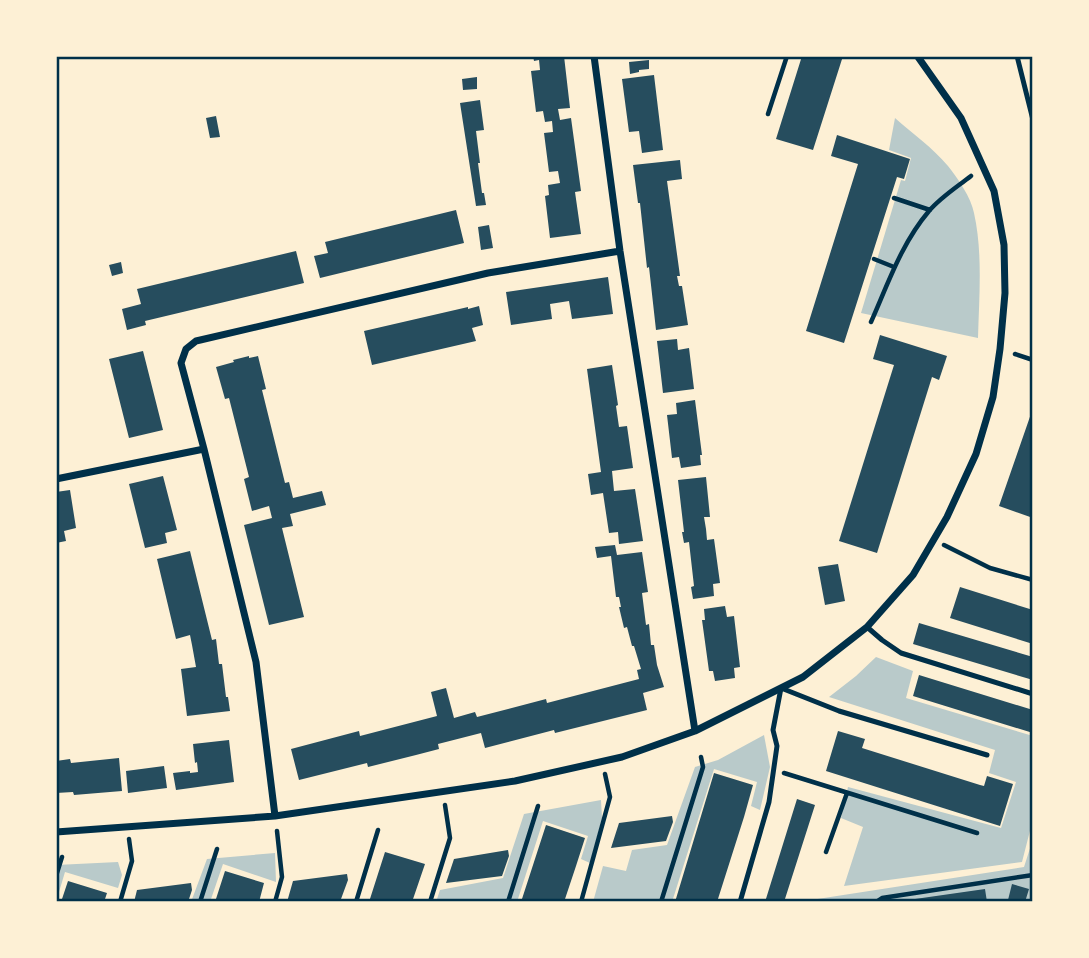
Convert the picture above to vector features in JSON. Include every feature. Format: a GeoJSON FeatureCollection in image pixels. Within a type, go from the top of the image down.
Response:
{"type":"FeatureCollection","features":[{"type":"Feature","properties":{"kind":"street"},"geometry":{"type":"LineString","coordinates":[[594,56],[621,251],[695,731]]}},
{"type":"Feature","properties":{"kind":"street"},"geometry":{"type":"LineString","coordinates":[[56,832],[275,816],[515,782],[622,757],[695,731],[803,677],[867,627],[913,575],[947,517],[976,454],[993,397],[1000,349],[1005,293],[1004,245],[994,191],[961,118],[919,57]]}},
{"type":"Feature","properties":{"kind":"street"},"geometry":{"type":"LineString","coordinates":[[275,816],[256,662],[181,363],[186,349],[196,341],[488,273],[621,251]]}},
{"type":"Feature","properties":{"kind":"street"},"geometry":{"type":"LineString","coordinates":[[56,480],[204,449]]}},
{"type":"Feature","properties":{"kind":"lane"},"geometry":{"type":"LineString","coordinates":[[1017,56],[1033,120]]}},
{"type":"Feature","properties":{"kind":"lane"},"geometry":{"type":"LineString","coordinates":[[867,627],[901,653],[1033,694]]}},
{"type":"Feature","properties":{"kind":"lane"},"geometry":{"type":"LineString","coordinates":[[740,902],[769,802],[777,746],[773,730],[781,688],[839,711],[987,755]]}},
{"type":"Feature","properties":{"kind":"path"},"geometry":{"type":"LineString","coordinates":[[768,114],[787,56]]}},
{"type":"Feature","properties":{"kind":"path"},"geometry":{"type":"LineString","coordinates":[[871,322],[907,241],[930,210],[983,167]]}},
{"type":"Feature","properties":{"kind":"path"},"geometry":{"type":"LineString","coordinates":[[894,198],[930,210]]}},
{"type":"Feature","properties":{"kind":"path"},"geometry":{"type":"LineString","coordinates":[[874,260],[894,267]]}},
{"type":"Feature","properties":{"kind":"path"},"geometry":{"type":"LineString","coordinates":[[934,539],[990,568],[1033,580]]}},
{"type":"Feature","properties":{"kind":"path"},"geometry":{"type":"LineString","coordinates":[[661,902],[703,767],[701,757]]}},
{"type":"Feature","properties":{"kind":"path"},"geometry":{"type":"LineString","coordinates":[[581,902],[610,797],[603,761]]}},
{"type":"Feature","properties":{"kind":"path"},"geometry":{"type":"LineString","coordinates":[[774,768],[785,774],[977,833]]}},
{"type":"Feature","properties":{"kind":"path"},"geometry":{"type":"LineString","coordinates":[[430,902],[450,838],[443,792]]}},
{"type":"Feature","properties":{"kind":"path"},"geometry":{"type":"LineString","coordinates":[[826,852],[847,793]]}},
{"type":"Feature","properties":{"kind":"path"},"geometry":{"type":"LineString","coordinates":[[508,902],[538,806]]}},
{"type":"Feature","properties":{"kind":"path"},"geometry":{"type":"LineString","coordinates":[[275,816],[282,877],[275,902]]}},
{"type":"Feature","properties":{"kind":"path"},"geometry":{"type":"LineString","coordinates":[[120,902],[132,861],[128,828]]}},
{"type":"Feature","properties":{"kind":"path"},"geometry":{"type":"LineString","coordinates":[[356,902],[378,830]]}},
{"type":"Feature","properties":{"kind":"path"},"geometry":{"type":"LineString","coordinates":[[200,902],[216,849]]}},
{"type":"Feature","properties":{"kind":"path"},"geometry":{"type":"LineString","coordinates":[[56,876],[62,857]]}},
{"type":"Feature","properties":{"kind":"path"},"geometry":{"type":"LineString","coordinates":[[876,902],[882,898],[1033,875]]}},
{"type":"Feature","properties":{"kind":"shaded area"},"geometry":{"type":"Polygon","coordinates":[[[895,118],[948,166],[970,201],[977,228],[979,260],[978,338],[861,313],[901,180],[905,181],[911,158],[889,150],[895,118]]]}},
{"type":"Feature","properties":{"kind":"shaded area"},"geometry":{"type":"Polygon","coordinates":[[[876,657],[913,671],[906,698],[1033,736],[1033,819],[1022,862],[844,886],[863,827],[841,818],[848,787],[1001,828],[1016,782],[989,773],[995,750],[829,697],[876,657]]]}},
{"type":"Feature","properties":{"kind":"shaded area"},"geometry":{"type":"Polygon","coordinates":[[[764,735],[770,767],[760,810],[751,806],[757,782],[714,769],[672,902],[593,902],[603,866],[626,871],[632,850],[667,845],[695,767],[718,760],[764,735]]]}},
{"type":"Feature","properties":{"kind":"shaded area"},"geometry":{"type":"Polygon","coordinates":[[[601,800],[602,818],[590,863],[581,859],[588,836],[543,821],[517,902],[436,902],[440,890],[503,878],[524,814],[601,800]]]}},
{"type":"Feature","properties":{"kind":"shaded area"},"geometry":{"type":"Polygon","coordinates":[[[1033,839],[1033,902],[798,902],[1024,867],[1033,839]]]}},
{"type":"Feature","properties":{"kind":"shaded area"},"geometry":{"type":"Polygon","coordinates":[[[275,853],[276,882],[223,864],[210,902],[191,902],[207,859],[275,853]]]}},
{"type":"Feature","properties":{"kind":"shaded area"},"geometry":{"type":"Polygon","coordinates":[[[118,862],[122,875],[118,888],[65,872],[56,902],[56,865],[118,862]]]}},
{"type":"Feature","properties":{"kind":"building"},"geometry":{"type":"Polygon","coordinates":[[[533,56],[564,56],[570,108],[558,109],[560,120],[571,118],[581,191],[575,192],[581,234],[550,238],[545,196],[549,195],[548,185],[560,183],[558,171],[549,172],[544,133],[553,132],[552,121],[545,122],[543,111],[536,112],[531,71],[540,70],[539,60],[534,61],[533,56]]]}},
{"type":"Feature","properties":{"kind":"building"},"geometry":{"type":"Polygon","coordinates":[[[802,56],[843,56],[813,150],[776,139],[802,56]]]}},
{"type":"Feature","properties":{"kind":"building"},"geometry":{"type":"Polygon","coordinates":[[[649,60],[649,69],[630,74],[629,62],[649,60]]]}},
{"type":"Feature","properties":{"kind":"building"},"geometry":{"type":"Polygon","coordinates":[[[654,75],[663,150],[642,153],[639,131],[629,132],[622,79],[654,75]]]}},
{"type":"Feature","properties":{"kind":"building"},"geometry":{"type":"Polygon","coordinates":[[[477,77],[477,89],[463,90],[462,79],[477,77]]]}},
{"type":"Feature","properties":{"kind":"building"},"geometry":{"type":"Polygon","coordinates":[[[480,100],[484,130],[476,131],[482,193],[486,205],[476,206],[460,103],[480,100]]]}},
{"type":"Feature","properties":{"kind":"building"},"geometry":{"type":"Polygon","coordinates":[[[216,116],[220,137],[210,138],[206,118],[216,116]]]}},
{"type":"Feature","properties":{"kind":"building"},"geometry":{"type":"Polygon","coordinates":[[[837,135],[910,159],[904,179],[897,177],[844,343],[806,331],[858,164],[831,156],[837,135]]]}},
{"type":"Feature","properties":{"kind":"building"},"geometry":{"type":"Polygon","coordinates":[[[680,160],[682,179],[667,181],[680,276],[677,276],[679,286],[682,286],[688,325],[656,330],[633,165],[680,160]]]}},
{"type":"Feature","properties":{"kind":"building"},"geometry":{"type":"Polygon","coordinates":[[[456,210],[464,243],[320,278],[314,256],[328,253],[325,242],[456,210]]]}},
{"type":"Feature","properties":{"kind":"building"},"geometry":{"type":"Polygon","coordinates":[[[489,225],[493,248],[481,250],[478,227],[489,225]]]}},
{"type":"Feature","properties":{"kind":"building"},"geometry":{"type":"Polygon","coordinates":[[[296,251],[304,283],[145,321],[146,325],[127,330],[122,309],[141,304],[137,289],[296,251]]]}},
{"type":"Feature","properties":{"kind":"building"},"geometry":{"type":"Polygon","coordinates":[[[121,262],[123,273],[112,276],[109,265],[121,262]]]}},
{"type":"Feature","properties":{"kind":"building"},"geometry":{"type":"Polygon","coordinates":[[[608,277],[613,314],[572,319],[569,301],[550,304],[552,319],[511,325],[506,292],[608,277]]]}},
{"type":"Feature","properties":{"kind":"building"},"geometry":{"type":"Polygon","coordinates":[[[479,306],[483,325],[472,328],[476,341],[372,365],[364,331],[479,306]]]}},
{"type":"Feature","properties":{"kind":"building"},"geometry":{"type":"Polygon","coordinates":[[[880,335],[947,356],[939,380],[932,377],[877,553],[839,541],[894,365],[873,359],[880,335]]]}},
{"type":"Feature","properties":{"kind":"building"},"geometry":{"type":"Polygon","coordinates":[[[677,339],[678,350],[689,348],[694,389],[663,393],[657,341],[677,339]]]}},
{"type":"Feature","properties":{"kind":"building"},"geometry":{"type":"Polygon","coordinates":[[[143,351],[163,430],[129,438],[109,359],[143,351]]]}},
{"type":"Feature","properties":{"kind":"building"},"geometry":{"type":"Polygon","coordinates":[[[249,356],[258,356],[266,389],[262,390],[285,483],[289,482],[293,498],[322,491],[326,505],[290,514],[293,526],[282,528],[304,617],[269,625],[244,525],[272,518],[269,506],[252,511],[244,479],[249,477],[229,398],[225,399],[216,367],[249,356]]]}},
{"type":"Feature","properties":{"kind":"building"},"geometry":{"type":"Polygon","coordinates":[[[612,365],[619,427],[627,426],[633,468],[612,471],[614,491],[635,489],[643,541],[619,544],[618,532],[609,533],[603,493],[591,495],[588,474],[601,472],[587,369],[612,365]]]}},
{"type":"Feature","properties":{"kind":"building"},"geometry":{"type":"Polygon","coordinates":[[[695,400],[701,465],[681,468],[679,457],[672,458],[667,415],[677,414],[676,403],[695,400]]]}},
{"type":"Feature","properties":{"kind":"building"},"geometry":{"type":"Polygon","coordinates":[[[1033,408],[1033,518],[999,506],[1033,408]]]}},
{"type":"Feature","properties":{"kind":"building"},"geometry":{"type":"Polygon","coordinates":[[[163,476],[177,530],[165,533],[167,543],[145,548],[129,484],[163,476]]]}},
{"type":"Feature","properties":{"kind":"building"},"geometry":{"type":"Polygon","coordinates":[[[706,477],[710,517],[704,517],[707,540],[714,539],[720,583],[713,584],[714,596],[693,599],[689,542],[684,543],[682,532],[678,480],[706,477]]]}},
{"type":"Feature","properties":{"kind":"building"},"geometry":{"type":"Polygon","coordinates":[[[70,490],[76,528],[64,531],[66,541],[56,543],[56,492],[70,490]]]}},
{"type":"Feature","properties":{"kind":"building"},"geometry":{"type":"Polygon","coordinates":[[[615,545],[617,555],[642,552],[648,592],[642,593],[646,625],[649,624],[651,645],[654,645],[664,687],[643,693],[647,710],[485,748],[481,733],[438,744],[439,749],[416,755],[368,767],[367,763],[299,780],[291,749],[359,731],[360,736],[437,716],[431,692],[446,688],[454,718],[475,712],[477,717],[546,699],[547,703],[639,679],[637,670],[641,669],[627,627],[624,628],[619,597],[616,597],[611,556],[597,558],[595,547],[615,545]]]}},
{"type":"Feature","properties":{"kind":"building"},"geometry":{"type":"Polygon","coordinates":[[[190,551],[212,640],[216,639],[230,711],[187,716],[181,669],[196,667],[192,645],[190,635],[176,639],[157,559],[190,551]]]}},
{"type":"Feature","properties":{"kind":"building"},"geometry":{"type":"Polygon","coordinates":[[[838,564],[845,601],[825,605],[818,567],[838,564]]]}},
{"type":"Feature","properties":{"kind":"building"},"geometry":{"type":"Polygon","coordinates":[[[960,587],[1033,610],[1033,644],[950,618],[960,587]]]}},
{"type":"Feature","properties":{"kind":"building"},"geometry":{"type":"Polygon","coordinates":[[[725,606],[727,617],[734,616],[740,667],[734,668],[735,678],[715,681],[713,671],[709,671],[702,620],[705,620],[704,609],[725,606]]]}},
{"type":"Feature","properties":{"kind":"building"},"geometry":{"type":"Polygon","coordinates":[[[919,623],[1033,657],[1033,680],[913,644],[919,623]]]}},
{"type":"Feature","properties":{"kind":"building"},"geometry":{"type":"Polygon","coordinates":[[[919,675],[1033,710],[1033,733],[913,696],[919,675]]]}},
{"type":"Feature","properties":{"kind":"building"},"geometry":{"type":"Polygon","coordinates":[[[838,731],[865,739],[862,748],[980,785],[984,786],[987,776],[1013,784],[1000,826],[826,771],[838,731]]]}},
{"type":"Feature","properties":{"kind":"building"},"geometry":{"type":"Polygon","coordinates":[[[229,740],[234,782],[176,790],[173,773],[198,772],[193,744],[229,740]]]}},
{"type":"Feature","properties":{"kind":"building"},"geometry":{"type":"Polygon","coordinates":[[[119,758],[122,791],[74,795],[73,792],[56,793],[56,761],[70,759],[71,763],[119,758]]]}},
{"type":"Feature","properties":{"kind":"building"},"geometry":{"type":"Polygon","coordinates":[[[164,766],[167,788],[128,793],[126,771],[164,766]]]}},
{"type":"Feature","properties":{"kind":"building"},"geometry":{"type":"Polygon","coordinates":[[[714,773],[753,785],[744,817],[717,902],[675,902],[714,773]]]}},
{"type":"Feature","properties":{"kind":"building"},"geometry":{"type":"Polygon","coordinates":[[[797,799],[815,805],[784,902],[765,902],[797,799]]]}},
{"type":"Feature","properties":{"kind":"building"},"geometry":{"type":"Polygon","coordinates":[[[672,816],[673,822],[666,841],[611,848],[619,823],[672,816]]]}},
{"type":"Feature","properties":{"kind":"building"},"geometry":{"type":"Polygon","coordinates":[[[546,825],[585,838],[576,866],[564,902],[521,902],[546,825]]]}},
{"type":"Feature","properties":{"kind":"building"},"geometry":{"type":"Polygon","coordinates":[[[508,850],[509,856],[502,876],[446,883],[454,859],[508,850]]]}},
{"type":"Feature","properties":{"kind":"building"},"geometry":{"type":"Polygon","coordinates":[[[385,852],[425,864],[412,902],[369,902],[385,852]]]}},
{"type":"Feature","properties":{"kind":"building"},"geometry":{"type":"Polygon","coordinates":[[[225,871],[264,883],[259,902],[215,902],[225,871]]]}},
{"type":"Feature","properties":{"kind":"building"},"geometry":{"type":"Polygon","coordinates":[[[347,874],[348,880],[341,899],[287,902],[293,881],[347,874]]]}},
{"type":"Feature","properties":{"kind":"building"},"geometry":{"type":"Polygon","coordinates":[[[68,881],[107,893],[104,902],[61,902],[68,881]]]}},
{"type":"Feature","properties":{"kind":"building"},"geometry":{"type":"Polygon","coordinates":[[[191,883],[188,902],[134,902],[137,890],[191,883]]]}},
{"type":"Feature","properties":{"kind":"building"},"geometry":{"type":"Polygon","coordinates":[[[1012,884],[1029,889],[1025,902],[1008,900],[1012,884]]]}},
{"type":"Feature","properties":{"kind":"building"},"geometry":{"type":"Polygon","coordinates":[[[985,889],[987,902],[908,902],[908,900],[985,889]]]}}]}
